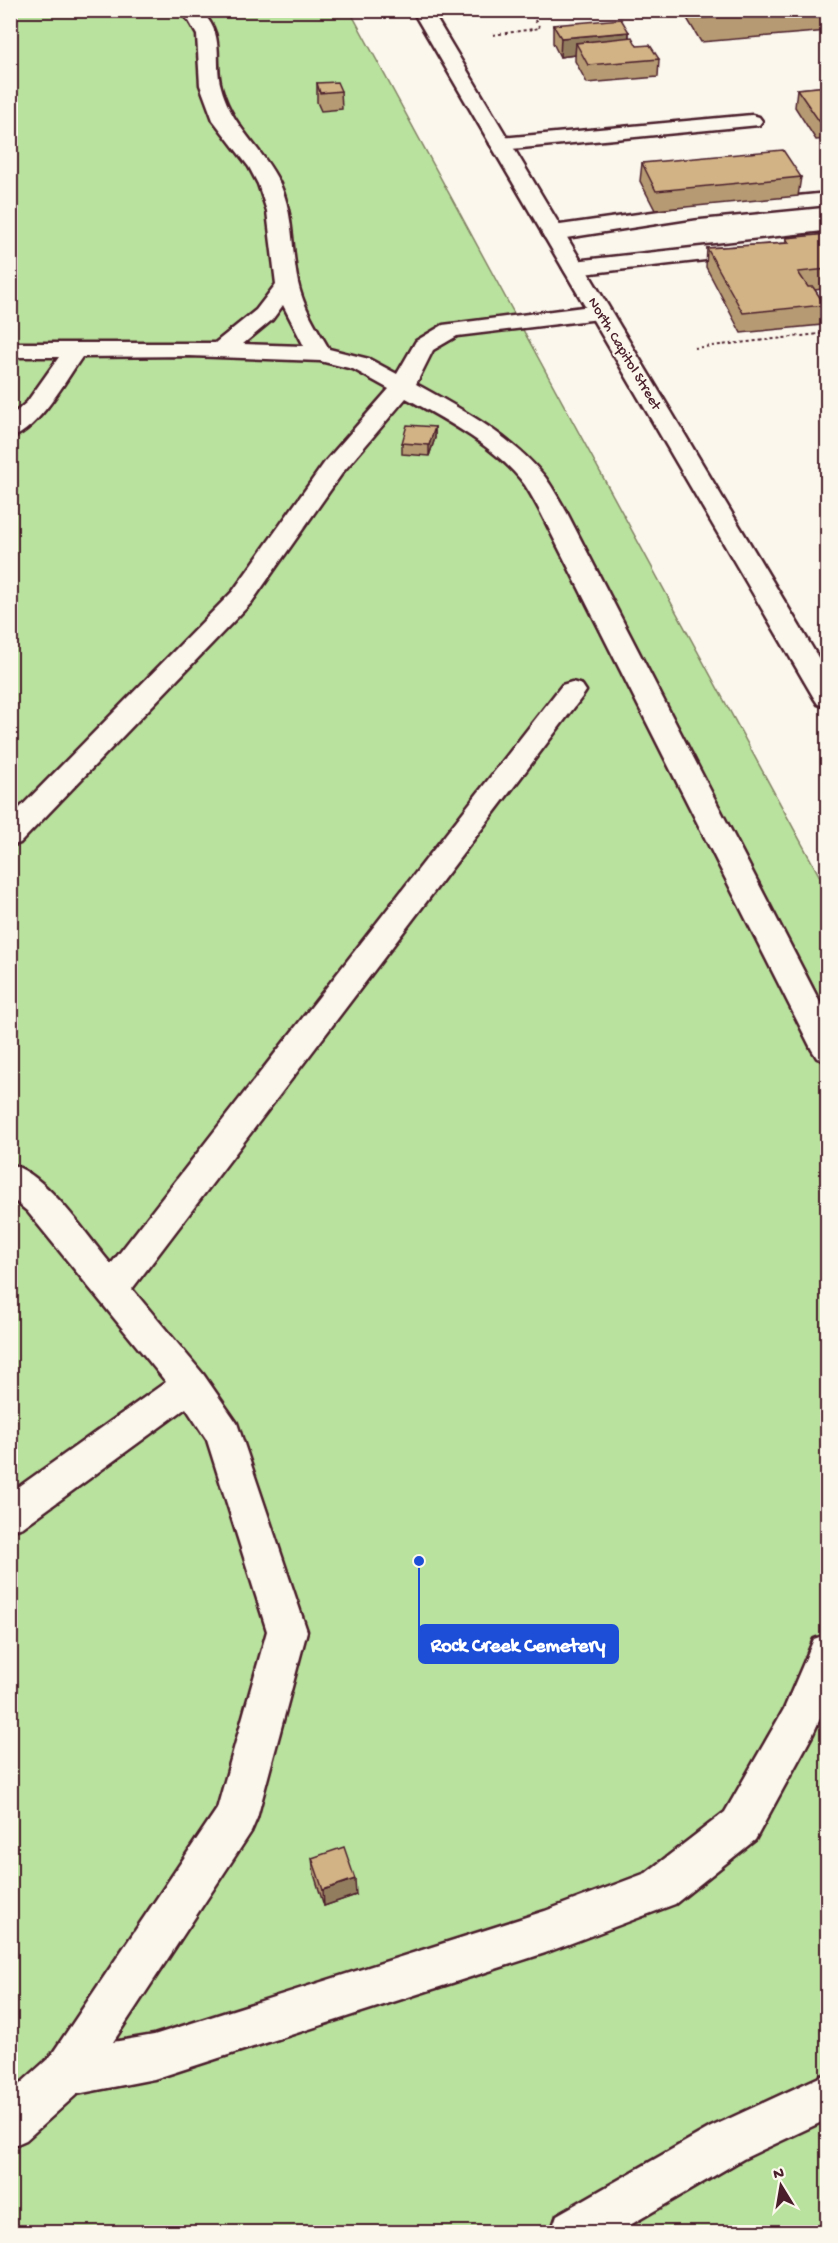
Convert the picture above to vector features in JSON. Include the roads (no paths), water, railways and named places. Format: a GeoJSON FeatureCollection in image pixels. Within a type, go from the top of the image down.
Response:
{"type":"FeatureCollection","features":[{"type":"Feature","properties":{"kind":"main road"},"geometry":{"type":"LineString","coordinates":[[187,10],[197,18],[207,35],[210,86],[223,120],[258,165],[269,184],[278,211],[287,284],[298,316],[320,354]]}},
{"type":"Feature","properties":{"kind":"main road","name":"North Capitol Street"},"geometry":{"type":"LineString","coordinates":[[421,10],[828,698]]}},
{"type":"Feature","properties":{"kind":"main road"},"geometry":{"type":"LineString","coordinates":[[500,144],[752,121]]}},
{"type":"Feature","properties":{"kind":"main road"},"geometry":{"type":"LineString","coordinates":[[553,233],[694,212],[828,199]]}},
{"type":"Feature","properties":{"kind":"main road"},"geometry":{"type":"LineString","coordinates":[[574,268],[828,239]]}},
{"type":"Feature","properties":{"kind":"main road"},"geometry":{"type":"LineString","coordinates":[[221,350],[264,315],[287,284]]}},
{"type":"Feature","properties":{"kind":"main road"},"geometry":{"type":"LineString","coordinates":[[10,836],[242,597],[334,467],[402,388],[424,346],[451,330],[599,312]]}},
{"type":"Feature","properties":{"kind":"main road"},"geometry":{"type":"LineString","coordinates":[[10,431],[34,407],[76,349]]}},
{"type":"Feature","properties":{"kind":"main road"},"geometry":{"type":"LineString","coordinates":[[10,350],[221,350],[320,354],[361,364],[449,412],[508,453],[535,481],[554,513],[828,1050]]}},
{"type":"Feature","properties":{"kind":"main road"},"geometry":{"type":"LineString","coordinates":[[111,1290],[572,692]]}},
{"type":"Feature","properties":{"kind":"main road"},"geometry":{"type":"LineString","coordinates":[[10,1177],[39,1202],[190,1385],[224,1434],[287,1631],[236,1818],[66,2073],[10,2124]]}},
{"type":"Feature","properties":{"kind":"main road"},"geometry":{"type":"LineString","coordinates":[[10,1515],[190,1385]]}},
{"type":"Feature","properties":{"kind":"main road"},"geometry":{"type":"LineString","coordinates":[[66,2073],[154,2057],[545,1932],[660,1889],[740,1826],[799,1721],[828,1652]]}},
{"type":"Feature","properties":{"kind":"main road"},"geometry":{"type":"LineString","coordinates":[[574,2232],[727,2143],[828,2095]]}},
{"type":"Feature","properties":{"kind":"place","name":"Rock Creek Cemetery"},"geometry":{"type":"Point","coordinates":[419,1561]}}]}
